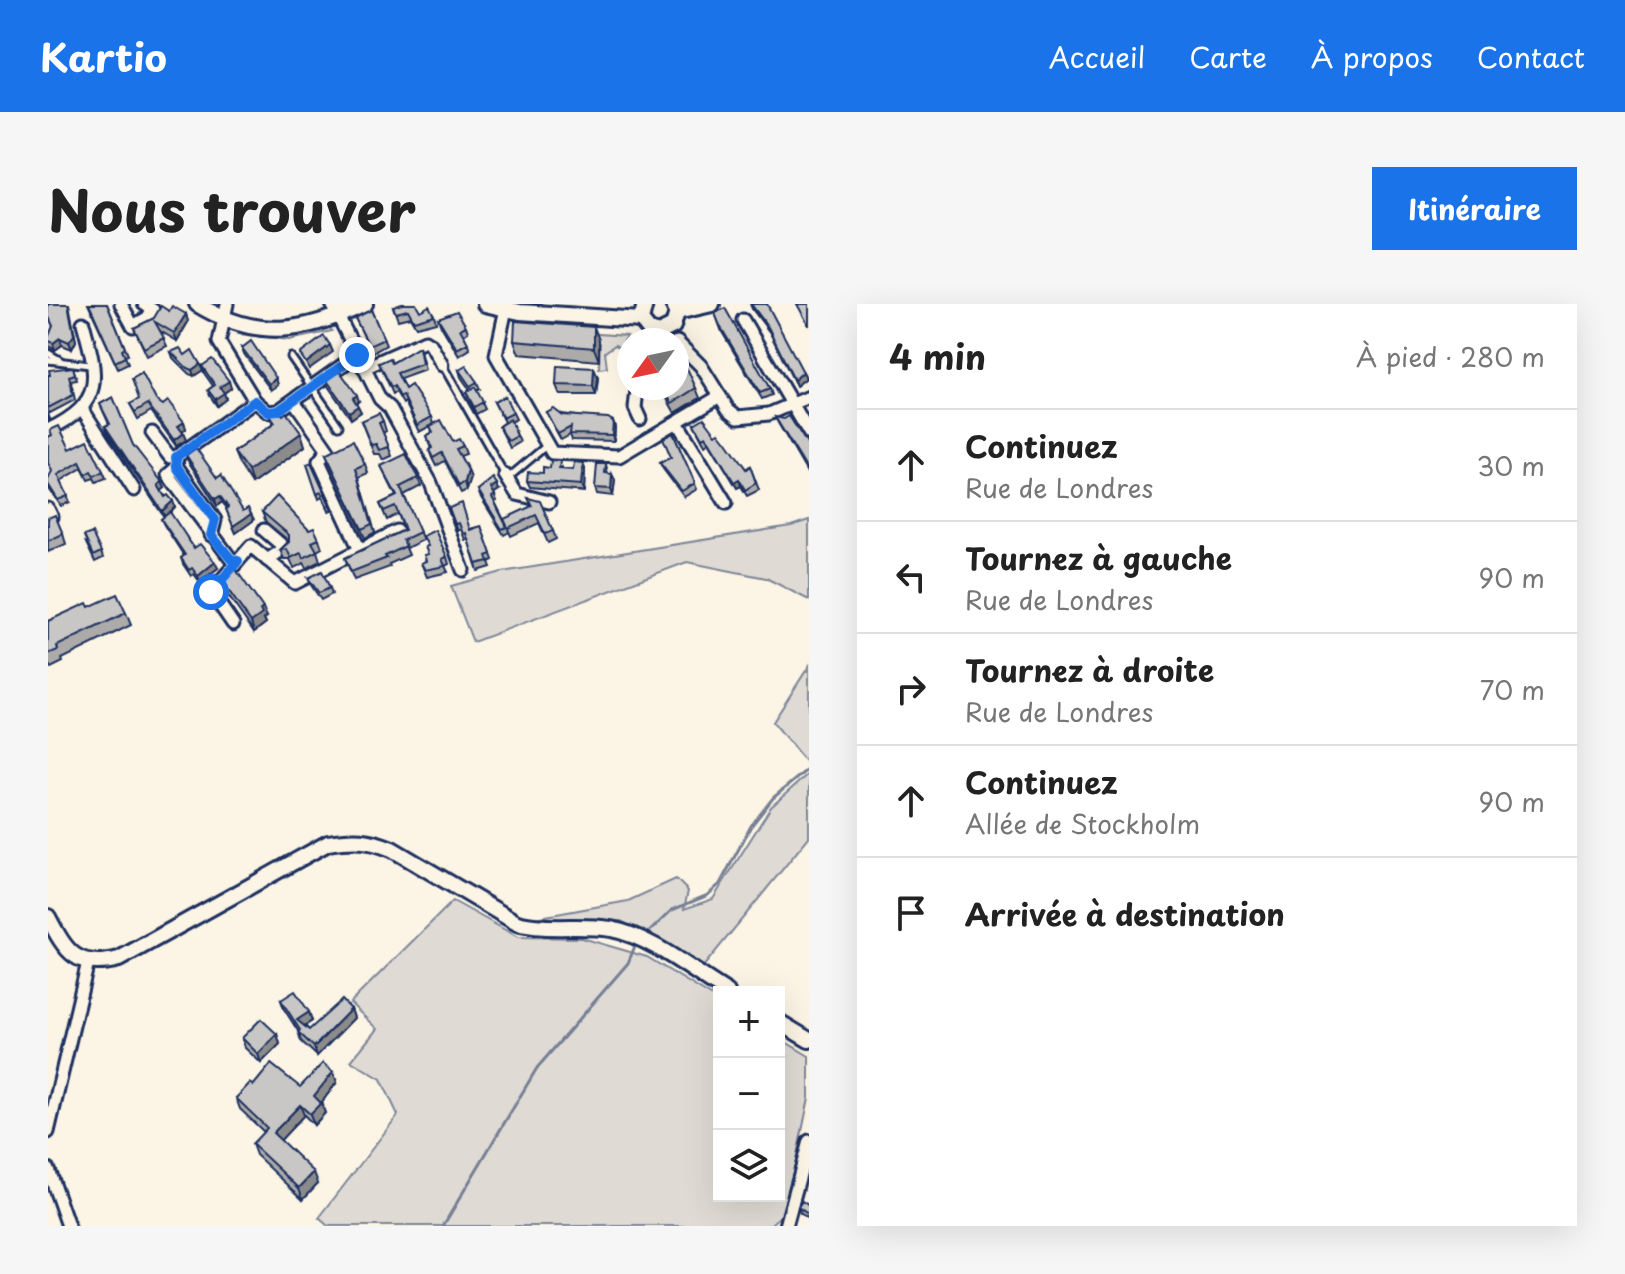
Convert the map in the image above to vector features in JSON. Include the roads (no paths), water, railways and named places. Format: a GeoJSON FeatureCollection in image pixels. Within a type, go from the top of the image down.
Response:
{"type":"FeatureCollection","features":[{"type":"Feature","properties":{"kind":"street"},"geometry":{"type":"LineString","coordinates":[[121,304],[133,326],[147,318],[153,310],[144,304]]}},
{"type":"Feature","properties":{"kind":"street"},"geometry":{"type":"LineString","coordinates":[[197,304],[285,330],[308,327],[336,310],[365,304]]}},
{"type":"Feature","properties":{"kind":"street"},"geometry":{"type":"LineString","coordinates":[[485,304],[610,320],[641,320],[650,328]]}},
{"type":"Feature","properties":{"kind":"street"},"geometry":{"type":"LineString","coordinates":[[641,320],[645,304]]}},
{"type":"Feature","properties":{"kind":"street"},"geometry":{"type":"LineString","coordinates":[[674,328],[675,308],[712,304]]}},
{"type":"Feature","properties":{"kind":"street"},"geometry":{"type":"LineString","coordinates":[[507,307],[496,355],[552,453],[612,459],[720,396]]}},
{"type":"Feature","properties":{"kind":"street"},"geometry":{"type":"LineString","coordinates":[[336,310],[364,368],[431,483],[463,570]]}},
{"type":"Feature","properties":{"kind":"street"},"geometry":{"type":"LineString","coordinates":[[226,312],[219,342],[255,401],[268,412],[278,411],[294,401],[357,355]]}},
{"type":"Feature","properties":{"kind":"street"},"geometry":{"type":"LineString","coordinates":[[743,320],[809,433]]}},
{"type":"Feature","properties":{"kind":"street"},"geometry":{"type":"LineString","coordinates":[[48,430],[83,410],[91,397],[93,365],[83,323]]}},
{"type":"Feature","properties":{"kind":"street"},"geometry":{"type":"LineString","coordinates":[[364,368],[425,341],[431,345],[442,365]]}},
{"type":"Feature","properties":{"kind":"street"},"geometry":{"type":"LineString","coordinates":[[689,354],[738,417],[793,407],[809,397]]}},
{"type":"Feature","properties":{"kind":"street"},"geometry":{"type":"LineString","coordinates":[[636,400],[635,408],[640,419]]}},
{"type":"Feature","properties":{"kind":"street"},"geometry":{"type":"LineString","coordinates":[[238,561],[231,559],[211,535],[168,475],[176,462],[255,401]]}},
{"type":"Feature","properties":{"kind":"street"},"geometry":{"type":"LineString","coordinates":[[294,401],[328,450],[319,461],[359,548]]}},
{"type":"Feature","properties":{"kind":"street"},"geometry":{"type":"LineString","coordinates":[[83,410],[134,490]]}},
{"type":"Feature","properties":{"kind":"street"},"geometry":{"type":"LineString","coordinates":[[677,422],[726,503]]}},
{"type":"Feature","properties":{"kind":"street"},"geometry":{"type":"LineString","coordinates":[[152,433],[176,462]]}},
{"type":"Feature","properties":{"kind":"street"},"geometry":{"type":"LineString","coordinates":[[506,477],[517,494],[549,502]]}},
{"type":"Feature","properties":{"kind":"street"},"geometry":{"type":"LineString","coordinates":[[48,509],[52,517],[48,519]]}},
{"type":"Feature","properties":{"kind":"street"},"geometry":{"type":"LineString","coordinates":[[264,530],[285,548],[267,560]]}},
{"type":"Feature","properties":{"kind":"street"},"geometry":{"type":"LineString","coordinates":[[233,624],[211,592],[251,546],[295,583],[397,531]]}},
{"type":"Feature","properties":{"kind":"street"},"geometry":{"type":"LineString","coordinates":[[48,917],[64,947],[88,962],[119,959],[328,843],[354,838],[392,849],[517,923],[535,927],[611,929],[637,937],[717,986]]}},
{"type":"Feature","properties":{"kind":"street"},"geometry":{"type":"LineString","coordinates":[[48,1132],[88,962]]}},
{"type":"Feature","properties":{"kind":"street"},"geometry":{"type":"LineString","coordinates":[[785,1026],[809,1040]]}},
{"type":"Feature","properties":{"kind":"street"},"geometry":{"type":"LineString","coordinates":[[786,1226],[809,1141]]}},
{"type":"Feature","properties":{"kind":"street"},"geometry":{"type":"LineString","coordinates":[[48,1169],[68,1226]]}},
{"type":"Feature","properties":{"kind":"lane"},"geometry":{"type":"LineString","coordinates":[[48,353],[63,362]]}},
{"type":"Feature","properties":{"kind":"lane"},"geometry":{"type":"LineString","coordinates":[[291,357],[339,426]]}},
{"type":"Feature","properties":{"kind":"lane"},"geometry":{"type":"LineString","coordinates":[[48,360],[93,365]]}},
{"type":"Feature","properties":{"kind":"lane"},"geometry":{"type":"LineString","coordinates":[[442,365],[506,477],[546,445]]}},
{"type":"Feature","properties":{"kind":"waterway"},"geometry":{"type":"LineString","coordinates":[[646,935],[672,910],[708,895],[720,884],[751,826],[773,798],[809,768]]}},
{"type":"Feature","properties":{"kind":"waterway"},"geometry":{"type":"LineString","coordinates":[[443,1226],[537,1068],[628,963],[635,946]]}}]}
